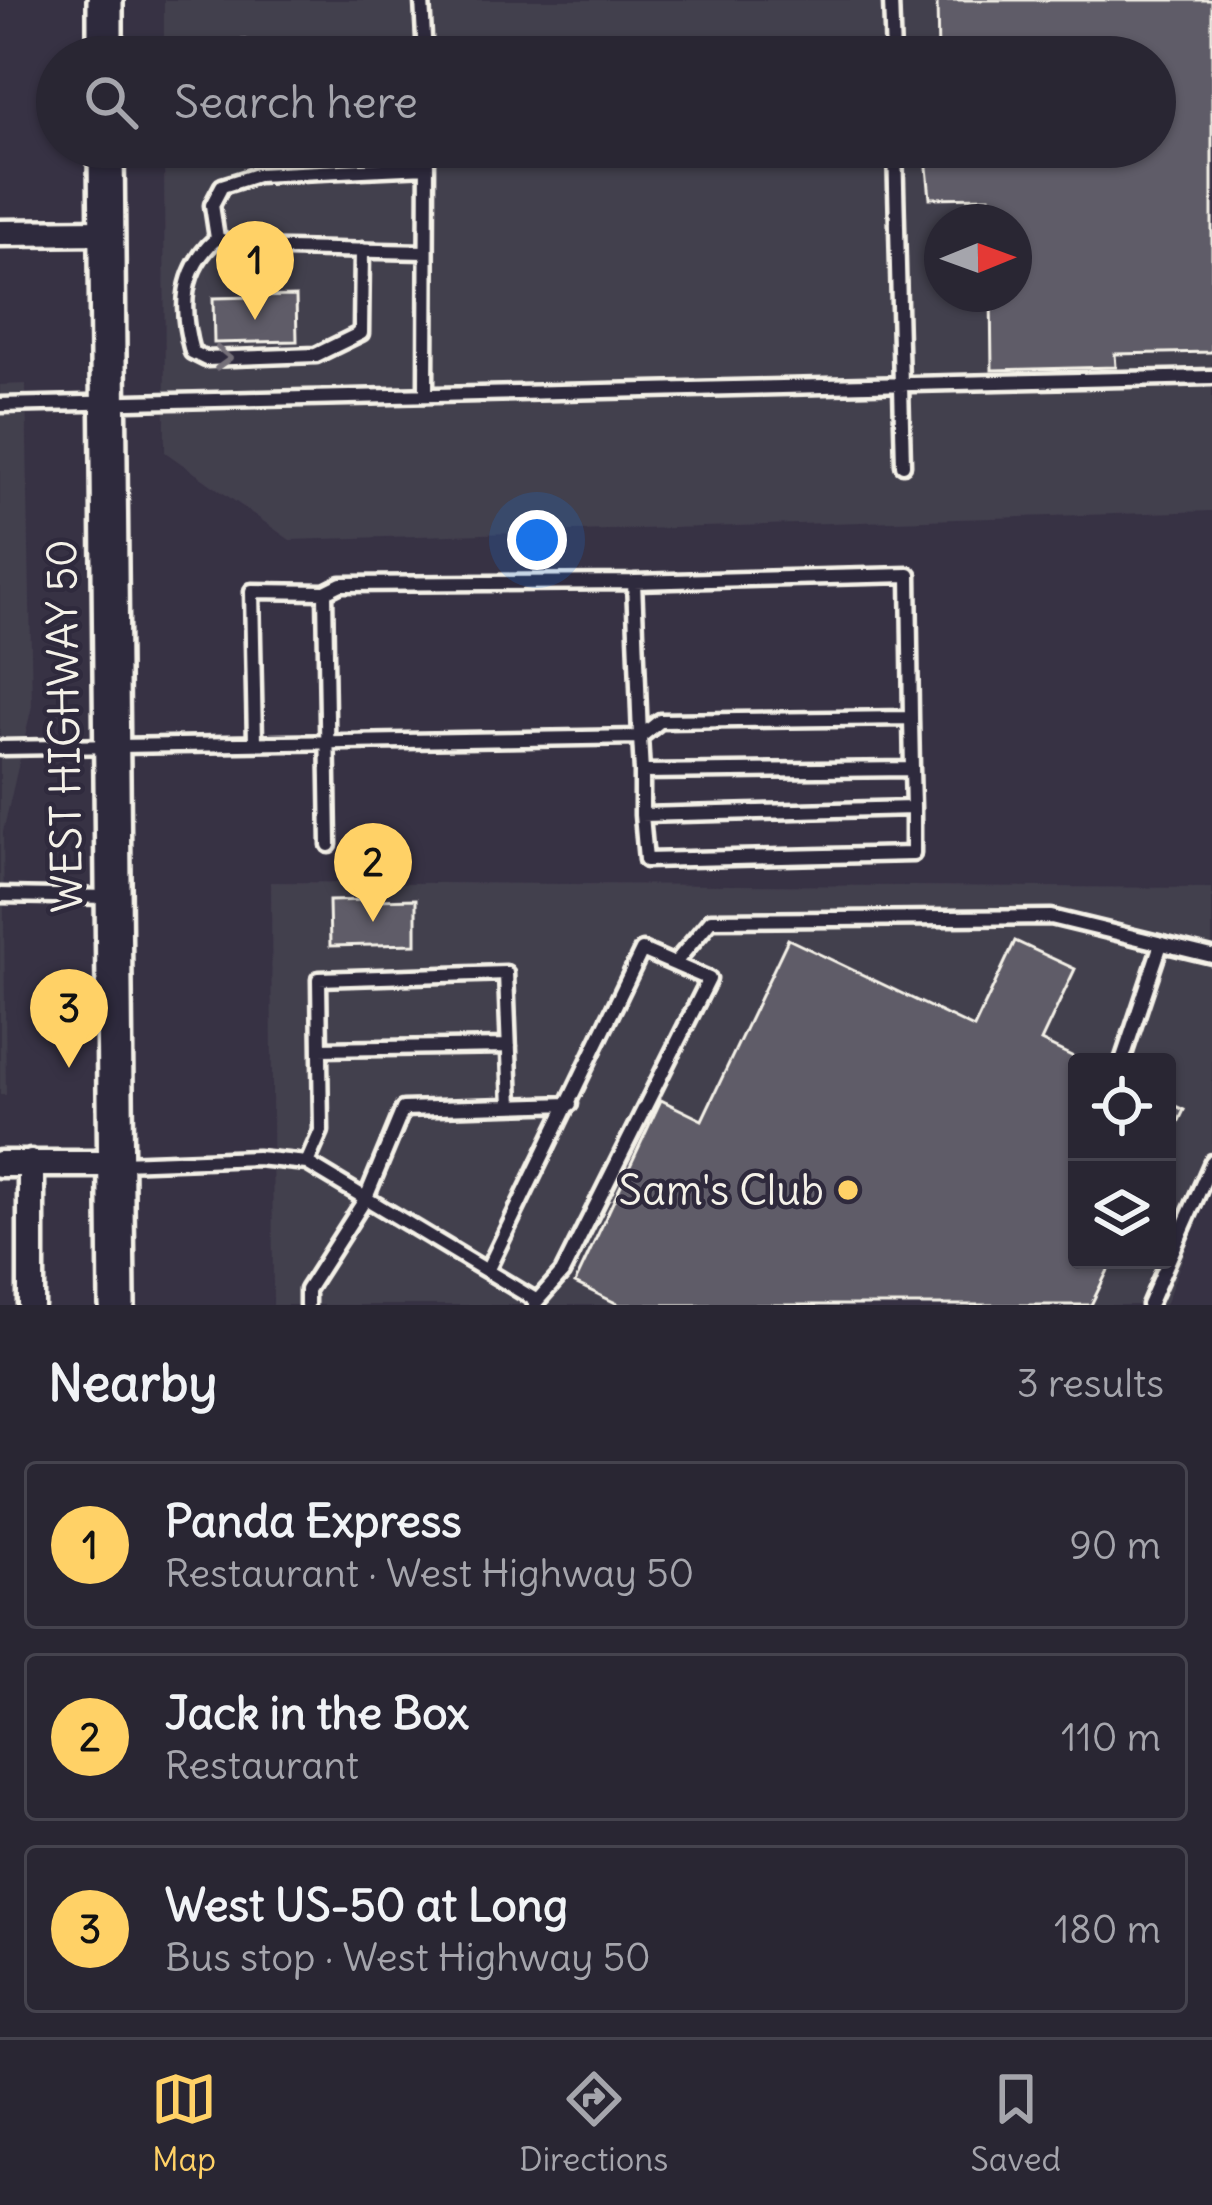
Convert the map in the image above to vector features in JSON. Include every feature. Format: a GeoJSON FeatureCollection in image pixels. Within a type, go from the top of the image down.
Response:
{"type":"FeatureCollection","features":[{"type":"Feature","properties":{"kind":"main road"},"geometry":{"type":"LineString","coordinates":[[105,0],[105,36]]}},
{"type":"Feature","properties":{"kind":"main road","name":"WEST HIGHWAY 50"},"geometry":{"type":"LineString","coordinates":[[106,168],[117,1305]]}},
{"type":"Feature","properties":{"kind":"street"},"geometry":{"type":"LineString","coordinates":[[0,233],[106,232]]}},
{"type":"Feature","properties":{"kind":"street"},"geometry":{"type":"LineString","coordinates":[[31,1163],[31,1305]]}},
{"type":"Feature","properties":{"kind":"street"},"geometry":{"type":"LineString","coordinates":[[0,1164],[113,1164]]}},
{"type":"Feature","properties":{"kind":"lane"},"geometry":{"type":"LineString","coordinates":[[422,0],[424,36]]}},
{"type":"Feature","properties":{"kind":"lane"},"geometry":{"type":"LineString","coordinates":[[891,0],[892,36]]}},
{"type":"Feature","properties":{"kind":"lane"},"geometry":{"type":"LineString","coordinates":[[217,238],[212,205],[222,186],[257,175],[405,168]]}},
{"type":"Feature","properties":{"kind":"lane"},"geometry":{"type":"LineString","coordinates":[[426,168],[426,393]]}},
{"type":"Feature","properties":{"kind":"lane"},"geometry":{"type":"LineString","coordinates":[[896,168],[903,465]]}},
{"type":"Feature","properties":{"kind":"lane"},"geometry":{"type":"LineString","coordinates":[[217,238],[239,248],[426,252]]}},
{"type":"Feature","properties":{"kind":"lane"},"geometry":{"type":"LineString","coordinates":[[217,238],[193,259],[185,328],[191,352],[206,359],[316,355],[361,333],[362,250]]}},
{"type":"Feature","properties":{"kind":"lane"},"geometry":{"type":"LineString","coordinates":[[0,404],[1212,377]]}},
{"type":"Feature","properties":{"kind":"lane"},"geometry":{"type":"LineString","coordinates":[[255,742],[252,591],[325,592],[341,584],[909,575],[914,854],[646,860],[634,582]]}},
{"type":"Feature","properties":{"kind":"lane"},"geometry":{"type":"LineString","coordinates":[[325,592],[329,845]]}},
{"type":"Feature","properties":{"kind":"lane"},"geometry":{"type":"LineString","coordinates":[[0,748],[640,737],[660,722],[911,718]]}},
{"type":"Feature","properties":{"kind":"lane"},"geometry":{"type":"LineString","coordinates":[[642,772],[912,770]]}},
{"type":"Feature","properties":{"kind":"lane"},"geometry":{"type":"LineString","coordinates":[[642,815],[913,808]]}},
{"type":"Feature","properties":{"kind":"lane"},"geometry":{"type":"LineString","coordinates":[[0,896],[111,897]]}},
{"type":"Feature","properties":{"kind":"lane"},"geometry":{"type":"LineString","coordinates":[[674,964],[711,920],[1052,917],[1212,956]]}},
{"type":"Feature","properties":{"kind":"lane"},"geometry":{"type":"LineString","coordinates":[[1125,1053],[1161,944]]}},
{"type":"Feature","properties":{"kind":"lane"},"geometry":{"type":"LineString","coordinates":[[113,1164],[257,1158],[307,1162],[536,1303],[562,1274],[709,979],[642,950],[488,1270]]}},
{"type":"Feature","properties":{"kind":"lane"},"geometry":{"type":"LineString","coordinates":[[307,1162],[321,1131],[319,979],[506,973],[511,1106]]}},
{"type":"Feature","properties":{"kind":"lane"},"geometry":{"type":"LineString","coordinates":[[320,1049],[509,1046]]}},
{"type":"Feature","properties":{"kind":"lane"},"geometry":{"type":"LineString","coordinates":[[307,1305],[307,1290],[366,1198],[403,1109],[570,1104]]}},
{"type":"Feature","properties":{"kind":"lane"},"geometry":{"type":"LineString","coordinates":[[1149,1305],[1212,1162]]}},
{"type":"Feature","properties":{"kind":"shaded area"},"geometry":{"type":"Polygon","coordinates":[[[164,0],[1212,0],[1212,511],[290,540],[165,452],[164,168],[1176,168],[1176,36],[164,36],[164,0]]]}},
{"type":"Feature","properties":{"kind":"shaded area"},"geometry":{"type":"Polygon","coordinates":[[[26,384],[32,706],[3,832],[6,1095],[0,1095],[0,385],[26,384]]]}},
{"type":"Feature","properties":{"kind":"shaded area"},"geometry":{"type":"Polygon","coordinates":[[[271,882],[1212,888],[1212,1182],[1165,1305],[273,1305],[271,882]]]}},
{"type":"Feature","properties":{"kind":"building"},"geometry":{"type":"Polygon","coordinates":[[[937,0],[1212,0],[1212,352],[1115,354],[1116,367],[992,370],[991,312],[1032,312],[1032,204],[989,204],[989,197],[930,198],[927,168],[1176,168],[1176,36],[938,36],[937,0]]]}},
{"type":"Feature","properties":{"kind":"building"},"geometry":{"type":"Polygon","coordinates":[[[296,296],[297,341],[214,343],[213,298],[296,296]]]}},
{"type":"Feature","properties":{"kind":"building"},"geometry":{"type":"Polygon","coordinates":[[[416,899],[416,944],[330,946],[329,901],[416,899]]]}},
{"type":"Feature","properties":{"kind":"building","name":"Sam's Club"},"geometry":{"type":"Polygon","coordinates":[[[788,939],[974,1028],[1015,941],[1075,969],[1041,1041],[1068,1054],[1068,1269],[1109,1269],[1091,1305],[620,1305],[575,1283],[661,1100],[702,1120],[788,939]]]}},
{"type":"Feature","properties":{"kind":"place","name":"Panda Express"},"geometry":{"type":"Point","coordinates":[255,320]}},
{"type":"Feature","properties":{"kind":"place","name":"Jack in the Box"},"geometry":{"type":"Point","coordinates":[373,922]}},
{"type":"Feature","properties":{"kind":"place","name":"West US-50 at Long"},"geometry":{"type":"Point","coordinates":[69,1068]}},
{"type":"Feature","properties":{"kind":"place","name":"Sam's Club"},"geometry":{"type":"Point","coordinates":[848,1190]}}]}
